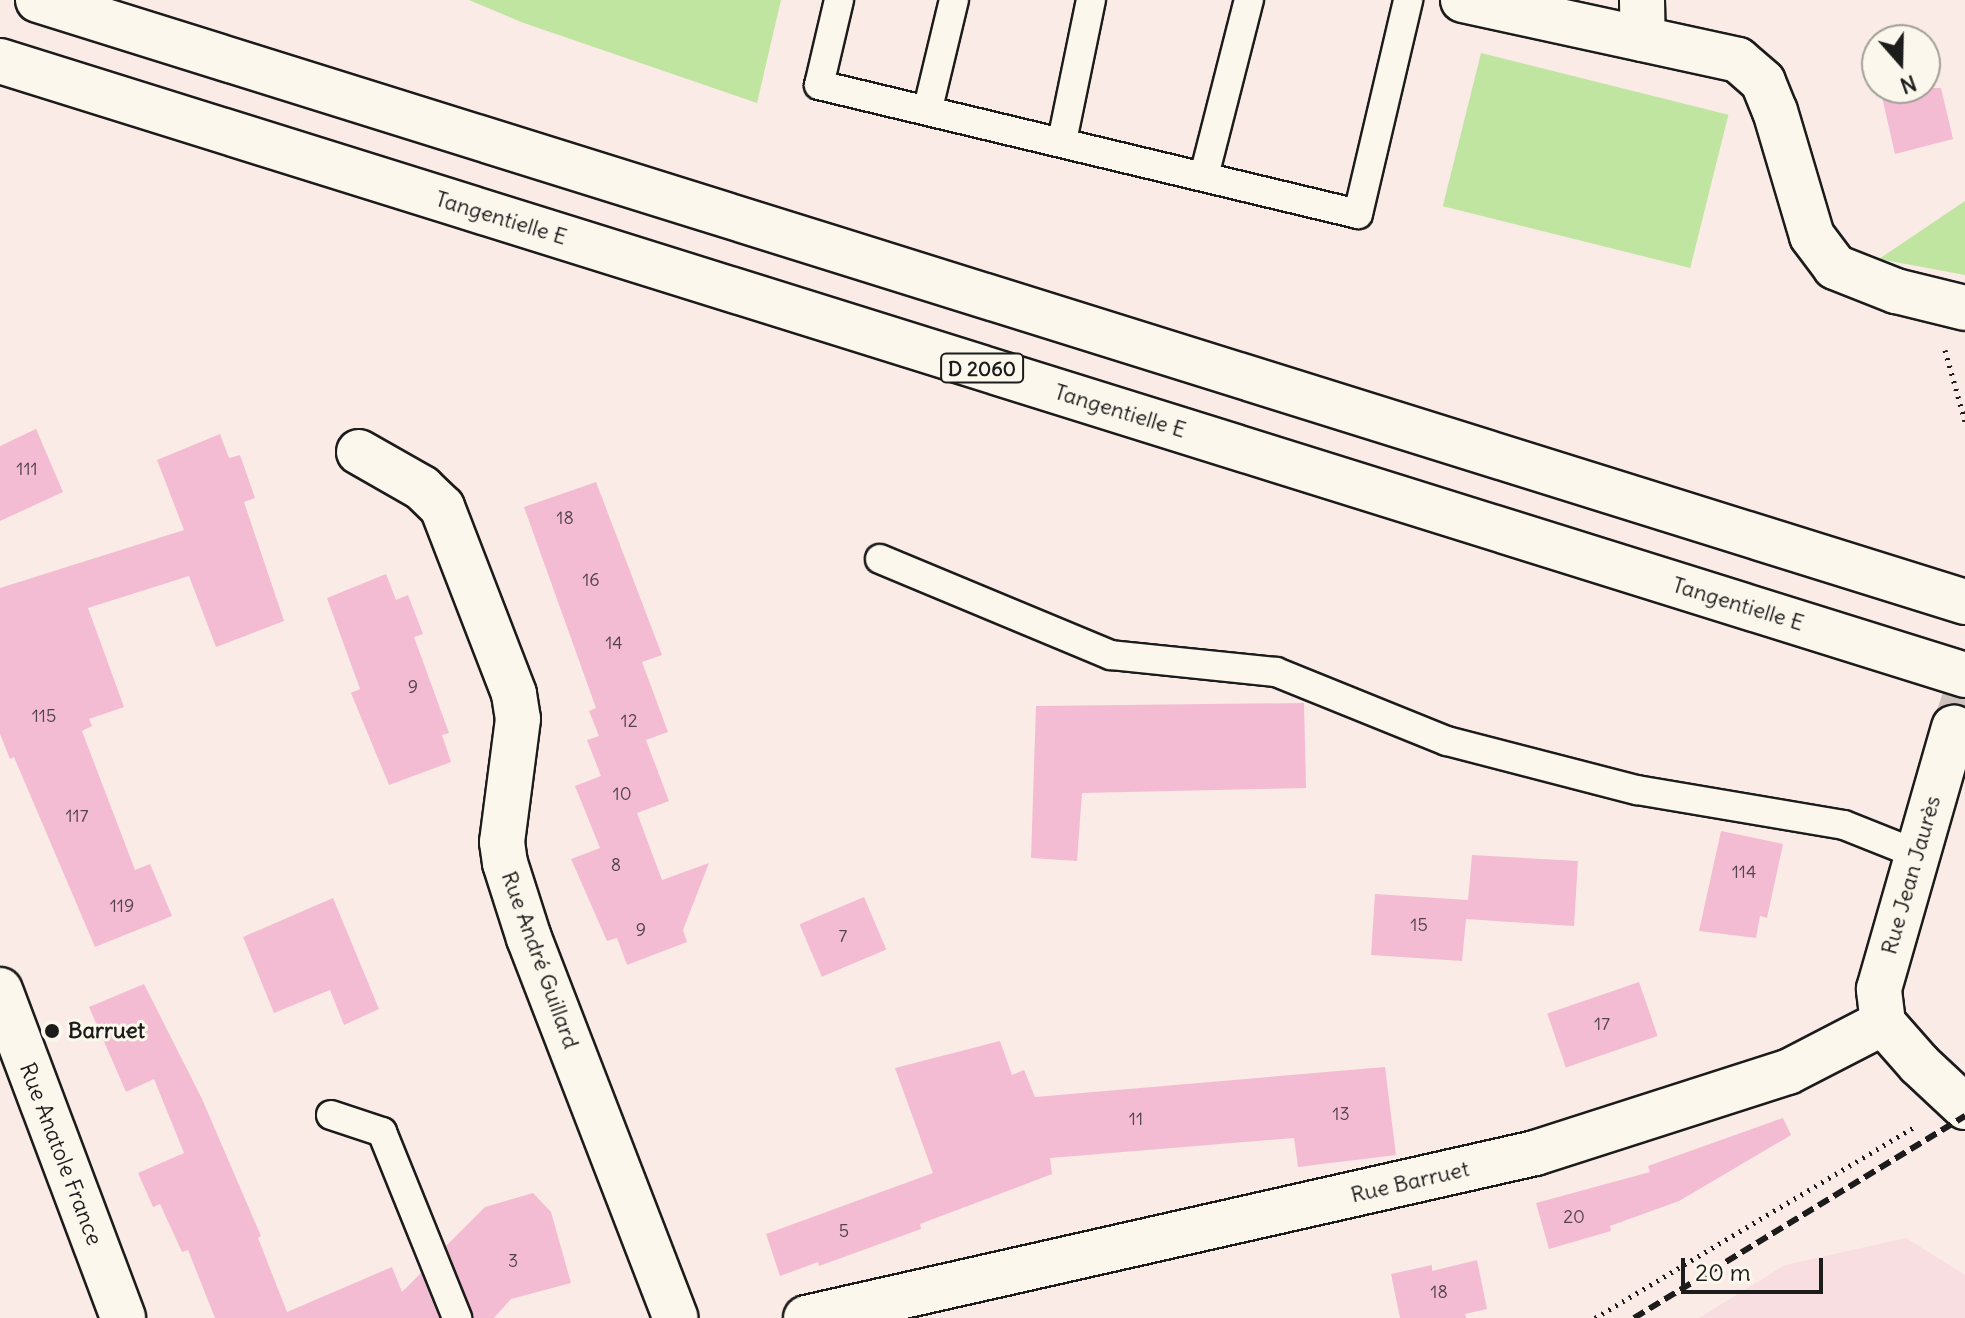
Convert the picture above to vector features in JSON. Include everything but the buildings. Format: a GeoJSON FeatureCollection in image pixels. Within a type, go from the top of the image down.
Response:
{"type":"FeatureCollection","features":[{"type":"Feature","properties":{"kind":"main road"},"geometry":{"type":"LineString","coordinates":[[38,0],[1965,602]]}},
{"type":"Feature","properties":{"kind":"main road"},"geometry":{"type":"LineString","coordinates":[[1463,0],[1642,20],[1738,60],[1763,82],[1812,236],[1835,267],[1896,291],[1954,325]]}},
{"type":"Feature","properties":{"kind":"main road","name":"Tangentielle E"},"geometry":{"type":"LineString","coordinates":[[0,61],[1965,675]]}},
{"type":"Feature","properties":{"kind":"main road","name":"Rue André Guillard"},"geometry":{"type":"LineString","coordinates":[[359,452],[422,488],[442,507],[514,694],[518,719],[502,842],[505,863],[529,938],[676,1318]]}},
{"type":"Feature","properties":{"kind":"main road","name":"Rue Jean Jaurès"},"geometry":{"type":"LineString","coordinates":[[1883,1023],[1879,989],[1954,728]]}},
{"type":"Feature","properties":{"kind":"main road","name":"Rue Anatole France"},"geometry":{"type":"LineString","coordinates":[[0,990],[123,1318]]}},
{"type":"Feature","properties":{"kind":"main road"},"geometry":{"type":"LineString","coordinates":[[1883,1023],[1919,1064],[1965,1107]]}},
{"type":"Feature","properties":{"kind":"main road","name":"Rue Barruet"},"geometry":{"type":"LineString","coordinates":[[806,1318],[1535,1153],[1788,1072],[1883,1023]]}},
{"type":"Feature","properties":{"kind":"lane"},"geometry":{"type":"LineString","coordinates":[[839,0],[819,85],[928,108],[1358,214],[1408,0]]}},
{"type":"Feature","properties":{"kind":"lane"},"geometry":{"type":"LineString","coordinates":[[928,108],[954,0]]}},
{"type":"Feature","properties":{"kind":"lane"},"geometry":{"type":"LineString","coordinates":[[1062,141],[1091,0]]}},
{"type":"Feature","properties":{"kind":"lane"},"geometry":{"type":"LineString","coordinates":[[1204,176],[1249,0]]}},
{"type":"Feature","properties":{"kind":"lane"},"geometry":{"type":"LineString","coordinates":[[880,559],[1111,655],[1276,672],[1447,741],[1637,790],[1844,825],[1917,854]]}},
{"type":"Feature","properties":{"kind":"lane"},"geometry":{"type":"LineString","coordinates":[[331,1115],[382,1132],[457,1318]]}},
{"type":"Feature","properties":{"kind":"path"},"geometry":{"type":"LineString","coordinates":[[1954,325],[1965,421]]}},
{"type":"Feature","properties":{"kind":"path"},"geometry":{"type":"LineString","coordinates":[[1595,1318],[1922,1123]]}},
{"type":"Feature","properties":{"kind":"shaded area"},"geometry":{"type":"Polygon","coordinates":[[[1906,1238],[1965,1275],[1965,1318],[1699,1318],[1785,1265],[1906,1238]]]}},
{"type":"Feature","properties":{"kind":"green space"},"geometry":{"type":"Polygon","coordinates":[[[469,0],[781,0],[757,103],[521,22],[469,0]]]}},
{"type":"Feature","properties":{"kind":"green space"},"geometry":{"type":"Polygon","coordinates":[[[1481,53],[1728,115],[1690,268],[1443,206],[1481,53]]]}},
{"type":"Feature","properties":{"kind":"green space"},"geometry":{"type":"Polygon","coordinates":[[[1965,201],[1965,275],[1879,259],[1965,201]]]}},
{"type":"Feature","properties":{"kind":"tunnel"},"geometry":{"type":"LineString","coordinates":[[1954,728],[1965,696]]}},
{"type":"Feature","properties":{"kind":"railway"},"geometry":{"type":"LineString","coordinates":[[1634,1318],[1965,1116]]}},
{"type":"Feature","properties":{"kind":"place","name":"Barruet"},"geometry":{"type":"Point","coordinates":[52,1031]}}]}
